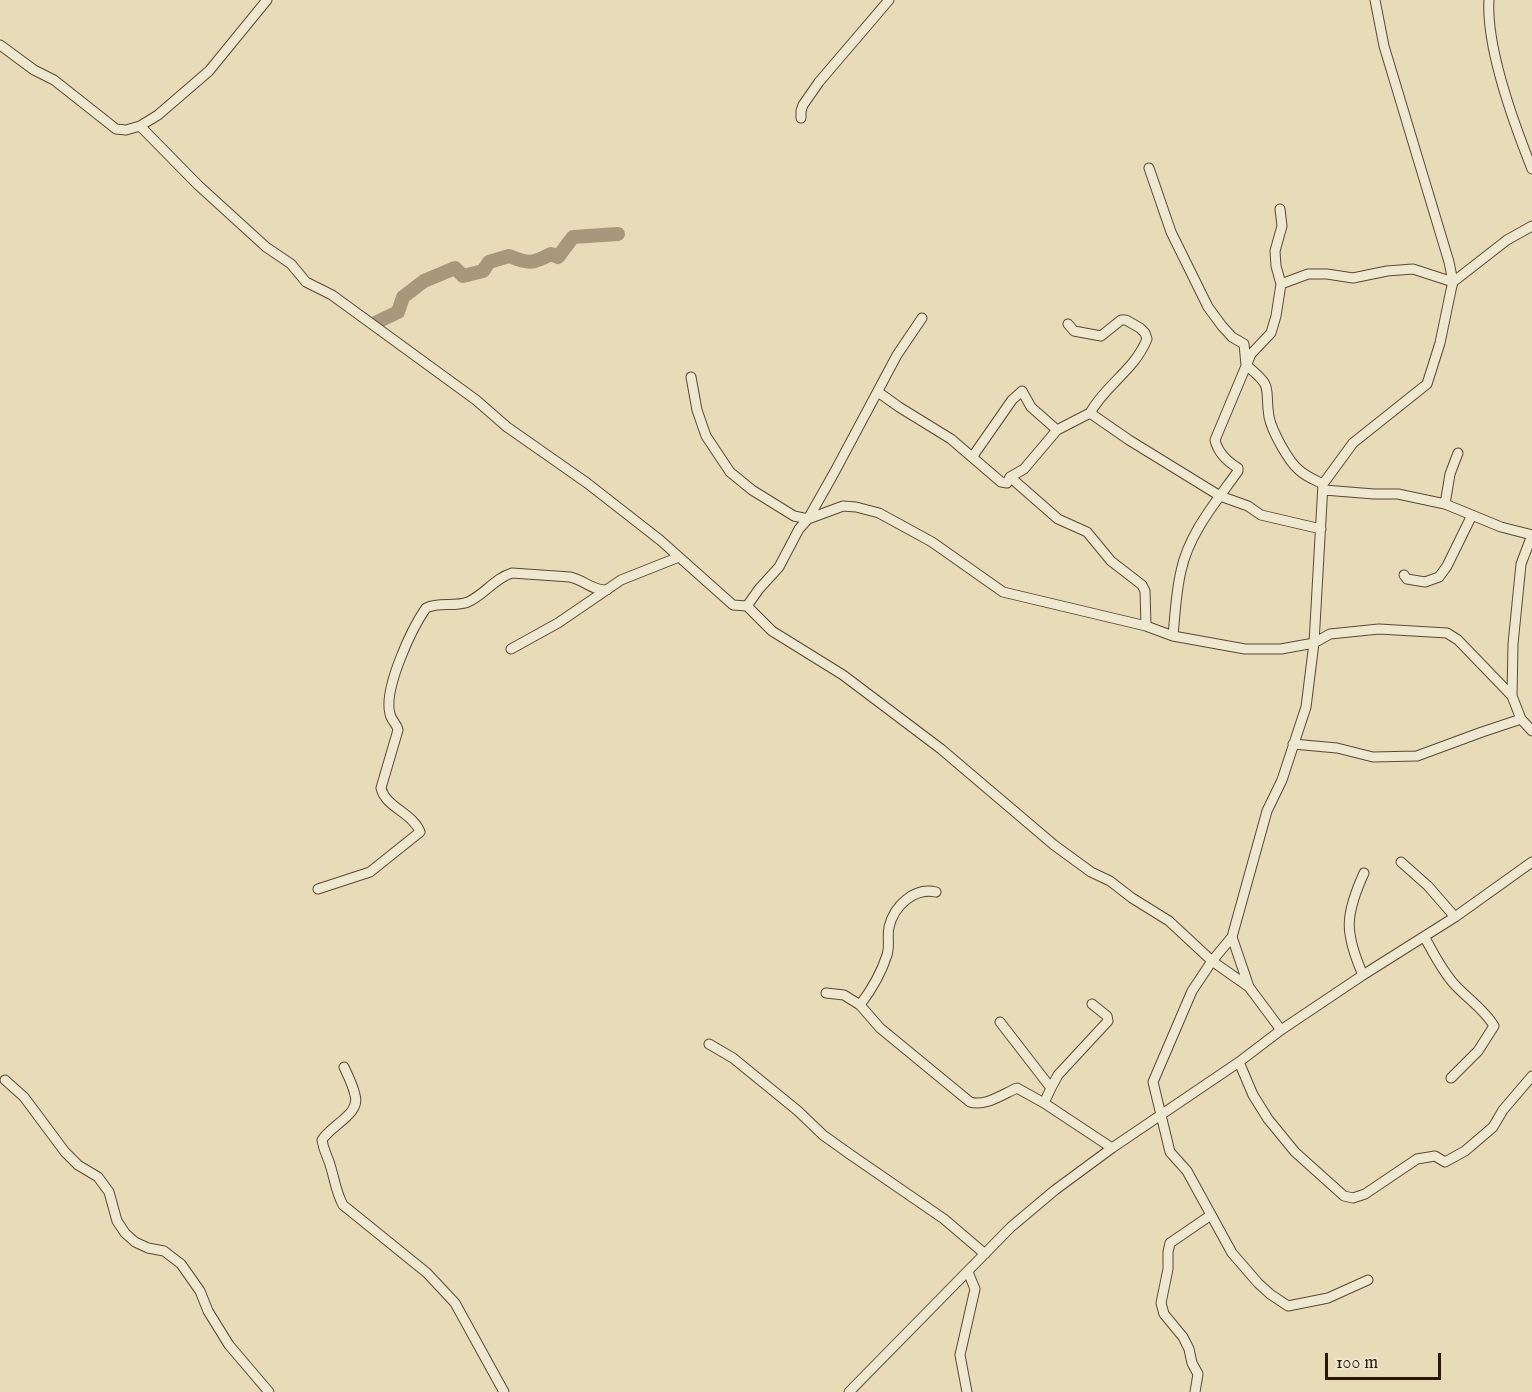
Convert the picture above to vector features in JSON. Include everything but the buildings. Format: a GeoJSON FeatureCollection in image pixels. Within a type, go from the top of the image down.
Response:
{"type":"FeatureCollection","features":[{"type":"Feature","properties":{"kind":"street"},"geometry":{"type":"LineString","coordinates":[[0,45],[34,70],[54,80],[116,129],[126,130],[140,126],[158,115],[209,71],[267,0]]}},
{"type":"Feature","properties":{"kind":"street"},"geometry":{"type":"LineString","coordinates":[[801,118],[803,105],[819,82],[889,0]]}},
{"type":"Feature","properties":{"kind":"street"},"geometry":{"type":"LineString","coordinates":[[1368,1280],[1328,1298],[1296,1305],[1284,1304],[1258,1283],[1232,1254],[1187,1171],[1170,1152],[1153,1082],[1192,991],[1232,937],[1267,811],[1282,780],[1309,689],[1314,643],[1323,487],[1353,442],[1427,384],[1440,343],[1453,282],[1384,46],[1375,0]]}},
{"type":"Feature","properties":{"kind":"street"},"geometry":{"type":"LineString","coordinates":[[1489,0],[1492,41],[1497,62],[1513,119],[1532,169]]}},
{"type":"Feature","properties":{"kind":"street"},"geometry":{"type":"LineString","coordinates":[[140,126],[198,185],[266,247],[291,264],[306,282],[332,295],[476,400],[507,427],[587,483],[679,557],[733,605],[747,606],[772,631],[843,675],[941,749],[1054,845],[1091,872],[1110,881],[1169,921],[1212,961],[1249,987]]}},
{"type":"Feature","properties":{"kind":"street"},"geometry":{"type":"LineString","coordinates":[[1149,168],[1171,232],[1209,307],[1222,327],[1244,344],[1246,365],[1263,379],[1268,387],[1269,419],[1290,461],[1299,470],[1323,487],[1374,495],[1398,494],[1445,504],[1501,527],[1532,535],[1521,564],[1513,644],[1512,696]]}},
{"type":"Feature","properties":{"kind":"street"},"geometry":{"type":"LineString","coordinates":[[1173,636],[1181,570],[1198,527],[1238,468],[1228,461],[1217,447],[1215,440],[1251,354],[1271,333],[1276,316],[1281,284],[1275,251],[1282,226],[1281,209]]}},
{"type":"Feature","properties":{"kind":"street"},"geometry":{"type":"LineString","coordinates":[[1453,282],[1507,240],[1532,225]]}},
{"type":"Feature","properties":{"kind":"street"},"geometry":{"type":"LineString","coordinates":[[1281,284],[1308,274],[1353,278],[1387,271],[1413,269],[1453,282]]}},
{"type":"Feature","properties":{"kind":"street"},"geometry":{"type":"LineString","coordinates":[[747,606],[779,567],[799,529],[808,519],[834,473],[897,355],[922,318]]}},
{"type":"Feature","properties":{"kind":"street"},"geometry":{"type":"LineString","coordinates":[[878,392],[951,439],[1002,482],[1007,483],[1010,477],[1024,469],[1058,430],[1090,413],[1098,398],[1130,369],[1147,339],[1140,328],[1126,320],[1121,320],[1101,336],[1074,331],[1068,324]]}},
{"type":"Feature","properties":{"kind":"street"},"geometry":{"type":"LineString","coordinates":[[692,377],[697,410],[706,436],[730,472],[752,490],[794,516],[808,519],[843,506],[879,513],[932,542],[1003,592],[1146,626],[1173,636],[1245,650],[1281,649],[1314,643],[1330,634],[1379,629],[1447,633],[1458,639],[1512,696],[1521,719],[1532,731]]}},
{"type":"Feature","properties":{"kind":"street"},"geometry":{"type":"LineString","coordinates":[[973,456],[1012,400],[1022,391],[1031,407],[1058,430]]}},
{"type":"Feature","properties":{"kind":"street"},"geometry":{"type":"LineString","coordinates":[[1090,413],[1220,496],[1248,506],[1261,515],[1321,529]]}},
{"type":"Feature","properties":{"kind":"street"},"geometry":{"type":"LineString","coordinates":[[1445,504],[1450,474],[1458,453]]}},
{"type":"Feature","properties":{"kind":"street"},"geometry":{"type":"LineString","coordinates":[[1010,477],[1058,519],[1087,531],[1111,561],[1142,585],[1145,591],[1146,626]]}},
{"type":"Feature","properties":{"kind":"street"},"geometry":{"type":"LineString","coordinates":[[1404,575],[1407,579],[1425,582],[1439,577],[1447,566],[1472,515]]}},
{"type":"Feature","properties":{"kind":"street"},"geometry":{"type":"LineString","coordinates":[[511,649],[558,623],[621,580],[679,557]]}},
{"type":"Feature","properties":{"kind":"street"},"geometry":{"type":"LineString","coordinates":[[318,889],[370,872],[420,832],[419,827],[386,798],[381,788],[398,730],[390,714],[394,677],[426,608],[470,601],[504,576],[512,573],[570,577],[579,579],[598,591],[607,590]]}},
{"type":"Feature","properties":{"kind":"street"},"geometry":{"type":"LineString","coordinates":[[1293,744],[1338,748],[1374,757],[1417,756],[1521,719]]}},
{"type":"Feature","properties":{"kind":"street"},"geometry":{"type":"LineString","coordinates":[[1401,862],[1428,886],[1455,918]]}},
{"type":"Feature","properties":{"kind":"street"},"geometry":{"type":"LineString","coordinates":[[849,1392],[1011,1227],[1055,1190],[1112,1148],[1239,1062],[1281,1030],[1363,975],[1455,918],[1532,862]]}},
{"type":"Feature","properties":{"kind":"street"},"geometry":{"type":"LineString","coordinates":[[1363,975],[1351,949],[1348,928],[1351,905],[1364,873]]}},
{"type":"Feature","properties":{"kind":"street"},"geometry":{"type":"LineString","coordinates":[[860,1005],[875,985],[888,952],[889,927],[900,906],[920,891],[936,892]]}},
{"type":"Feature","properties":{"kind":"street"},"geometry":{"type":"LineString","coordinates":[[1232,937],[1249,987],[1281,1030]]}},
{"type":"Feature","properties":{"kind":"street"},"geometry":{"type":"LineString","coordinates":[[1425,938],[1443,970],[1455,985],[1490,1018],[1494,1026],[1478,1052],[1451,1078]]}},
{"type":"Feature","properties":{"kind":"street"},"geometry":{"type":"LineString","coordinates":[[826,993],[844,995],[860,1005],[880,1028],[970,1102],[977,1105],[1017,1088],[1044,1102],[1112,1148]]}},
{"type":"Feature","properties":{"kind":"street"},"geometry":{"type":"LineString","coordinates":[[1044,1102],[1058,1076],[1108,1021],[1107,1016],[1092,1004]]}},
{"type":"Feature","properties":{"kind":"street"},"geometry":{"type":"LineString","coordinates":[[1000,1022],[1051,1088]]}},
{"type":"Feature","properties":{"kind":"street"},"geometry":{"type":"LineString","coordinates":[[709,1044],[733,1058],[798,1111],[823,1135],[944,1219],[985,1254]]}},
{"type":"Feature","properties":{"kind":"street"},"geometry":{"type":"LineString","coordinates":[[1239,1062],[1260,1107],[1284,1139],[1335,1189],[1344,1196],[1353,1198],[1365,1194],[1417,1159],[1435,1156],[1445,1162],[1465,1151],[1493,1126],[1503,1110],[1532,1076]]}},
{"type":"Feature","properties":{"kind":"street"},"geometry":{"type":"LineString","coordinates":[[344,1067],[357,1097],[355,1105],[352,1113],[333,1126],[322,1140],[324,1153],[331,1167],[336,1193],[343,1205],[427,1273],[454,1303],[504,1392]]}},
{"type":"Feature","properties":{"kind":"street"},"geometry":{"type":"LineString","coordinates":[[5,1080],[24,1096],[65,1152],[78,1165],[98,1177],[109,1192],[117,1221],[125,1233],[142,1245],[164,1251],[181,1264],[200,1291],[208,1311],[229,1346],[269,1392]]}},
{"type":"Feature","properties":{"kind":"street"},"geometry":{"type":"LineString","coordinates":[[1195,1392],[1198,1374],[1192,1363],[1189,1349],[1183,1337],[1164,1314],[1161,1303],[1168,1269],[1170,1243],[1211,1215]]}},
{"type":"Feature","properties":{"kind":"street"},"geometry":{"type":"LineString","coordinates":[[967,1392],[960,1355],[975,1289],[968,1272]]}},
{"type":"Feature","properties":{"kind":"waterway"},"geometry":{"type":"LineString","coordinates":[[377,322],[398,312],[403,297],[424,281],[455,268],[463,276],[483,271],[489,262],[509,256],[530,262],[551,254],[558,257],[573,237],[618,234]]}}]}
